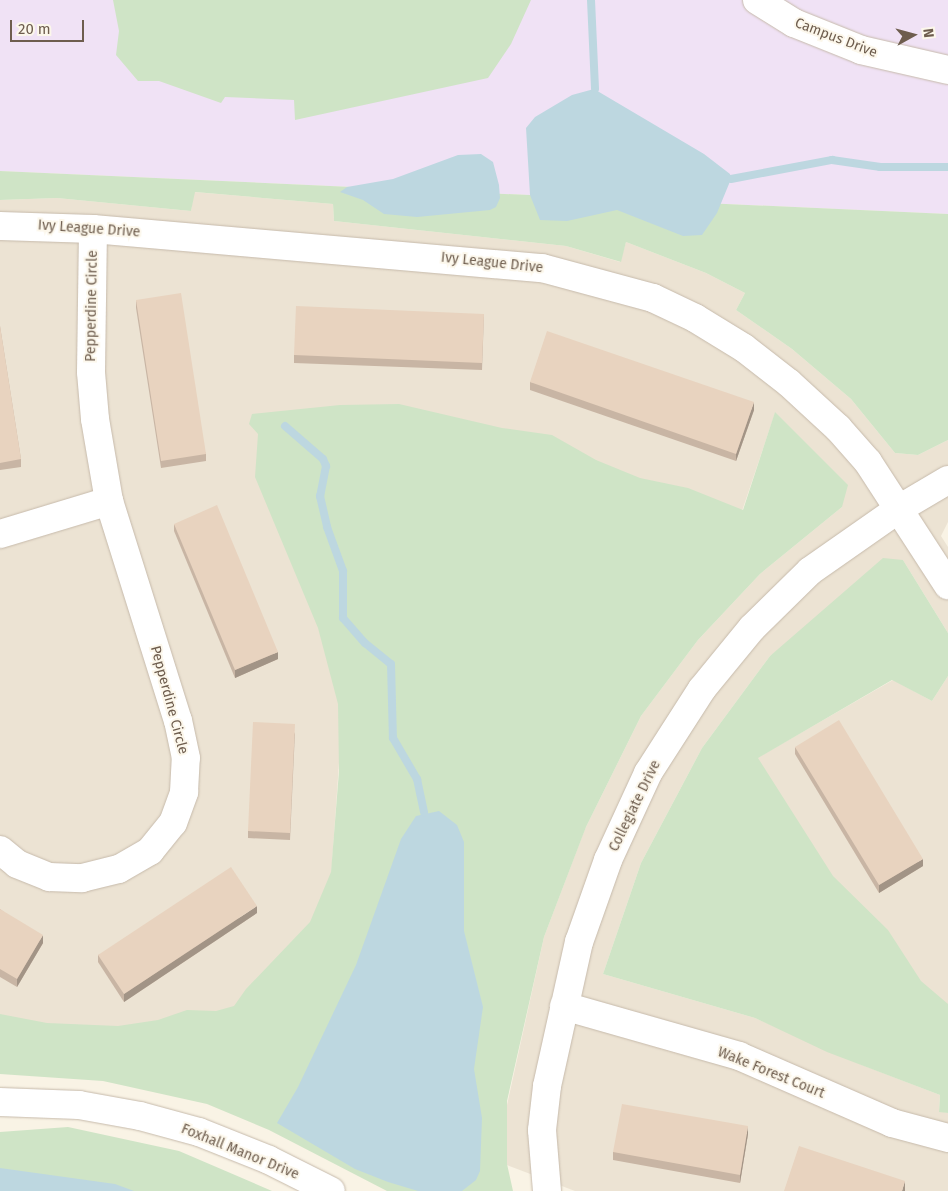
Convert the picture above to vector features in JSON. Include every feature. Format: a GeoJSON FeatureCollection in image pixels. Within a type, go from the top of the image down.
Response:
{"type":"FeatureCollection","features":[{"type":"Feature","properties":{"kind":"street","name":"Campus Drive"},"geometry":{"type":"LineString","coordinates":[[757,0],[794,23],[861,50],[948,70]]}},
{"type":"Feature","properties":{"kind":"street","name":"Ivy League Drive"},"geometry":{"type":"LineString","coordinates":[[0,226],[93,229],[542,268],[653,298],[736,343],[789,383],[838,428],[868,462],[897,510],[948,585]]}},
{"type":"Feature","properties":{"kind":"street","name":"Pepperdine Circle"},"geometry":{"type":"LineString","coordinates":[[0,850],[17,864],[49,877],[82,878],[119,869],[150,851],[174,824],[184,792],[186,758],[178,721],[109,501],[95,419],[91,372],[93,229]]}},
{"type":"Feature","properties":{"kind":"street","name":"Collegiate Drive"},"geometry":{"type":"LineString","coordinates":[[547,1191],[542,1130],[546,1086],[579,942],[608,860],[648,773],[702,689],[752,628],[810,571],[897,510],[948,480]]}},
{"type":"Feature","properties":{"kind":"street"},"geometry":{"type":"LineString","coordinates":[[0,534],[109,501]]}},
{"type":"Feature","properties":{"kind":"street","name":"Wake Forest Court"},"geometry":{"type":"LineString","coordinates":[[564,1006],[739,1056],[892,1123],[948,1138]]}},
{"type":"Feature","properties":{"kind":"street","name":"Foxhall Manor Drive"},"geometry":{"type":"LineString","coordinates":[[0,1102],[79,1105],[140,1116],[200,1132],[268,1160],[330,1191]]}},
{"type":"Feature","properties":{"kind":"shaded area"},"geometry":{"type":"Polygon","coordinates":[[[0,0],[948,0],[948,214],[0,171],[0,0]]]}},
{"type":"Feature","properties":{"kind":"shaded area"},"geometry":{"type":"Polygon","coordinates":[[[194,192],[333,204],[334,221],[566,246],[620,262],[626,242],[706,273],[745,293],[736,310],[792,349],[851,399],[895,453],[918,455],[948,440],[948,522],[941,536],[948,547],[948,633],[903,560],[770,656],[702,748],[641,863],[603,974],[755,1018],[862,1065],[940,1095],[939,1111],[948,1113],[948,1191],[575,1191],[507,1165],[507,1105],[544,937],[585,829],[641,716],[698,640],[760,574],[842,507],[775,413],[740,517],[344,691],[329,907],[272,996],[134,1048],[0,1038],[0,200],[57,198],[191,211],[194,192]]]}},
{"type":"Feature","properties":{"kind":"shaded area"},"geometry":{"type":"Polygon","coordinates":[[[948,676],[948,1012],[882,960],[757,758],[893,680],[932,701],[948,676]]]}},
{"type":"Feature","properties":{"kind":"green space"},"geometry":{"type":"Polygon","coordinates":[[[113,0],[531,0],[511,44],[488,78],[295,120],[294,100],[225,97],[221,103],[159,81],[138,81],[116,55],[119,31],[113,0]]]}},
{"type":"Feature","properties":{"kind":"green space"},"geometry":{"type":"Polygon","coordinates":[[[0,171],[948,214],[948,440],[918,455],[895,453],[851,399],[792,349],[736,310],[745,293],[706,273],[626,242],[621,262],[566,246],[334,221],[333,204],[195,192],[191,211],[57,198],[0,200],[0,171]]]}},
{"type":"Feature","properties":{"kind":"green space"},"geometry":{"type":"Polygon","coordinates":[[[399,404],[502,428],[552,435],[596,460],[640,478],[688,488],[743,510],[775,412],[848,485],[842,507],[760,574],[698,640],[641,716],[586,827],[544,937],[507,1101],[507,1164],[513,1191],[387,1191],[269,1130],[207,1104],[103,1081],[0,1074],[0,1014],[47,1023],[118,1026],[158,1020],[187,1010],[216,1011],[234,1006],[246,989],[310,922],[331,872],[339,771],[338,704],[318,628],[255,477],[258,434],[249,424],[252,414],[340,405],[399,404]]]}},
{"type":"Feature","properties":{"kind":"green space"},"geometry":{"type":"Polygon","coordinates":[[[883,558],[903,560],[948,633],[948,676],[932,701],[892,680],[758,758],[833,876],[888,930],[921,981],[948,1004],[948,1113],[939,1112],[940,1095],[827,1052],[755,1018],[603,974],[641,863],[702,748],[770,656],[883,558]]]}},
{"type":"Feature","properties":{"kind":"green space"},"geometry":{"type":"Polygon","coordinates":[[[68,1127],[179,1151],[272,1191],[0,1191],[0,1132],[68,1127]]]}},
{"type":"Feature","properties":{"kind":"water"},"geometry":{"type":"Polygon","coordinates":[[[594,89],[704,154],[730,174],[731,179],[717,213],[702,235],[683,236],[617,210],[567,221],[540,220],[530,195],[526,128],[535,117],[572,95],[594,89]]]}},
{"type":"Feature","properties":{"kind":"water"},"geometry":{"type":"Polygon","coordinates":[[[481,154],[493,162],[499,185],[500,198],[496,207],[490,210],[417,217],[384,214],[363,200],[340,192],[347,187],[393,179],[458,155],[481,154]]]}},
{"type":"Feature","properties":{"kind":"water"},"geometry":{"type":"Polygon","coordinates":[[[439,811],[457,825],[464,842],[464,931],[483,1007],[474,1069],[482,1118],[480,1171],[476,1180],[462,1191],[418,1191],[388,1182],[355,1169],[277,1123],[298,1087],[356,965],[401,839],[416,816],[439,811]]]}},
{"type":"Feature","properties":{"kind":"water"},"geometry":{"type":"Polygon","coordinates":[[[0,1168],[115,1184],[134,1191],[0,1191],[0,1168]]]}},
{"type":"Feature","properties":{"kind":"building"},"geometry":{"type":"Polygon","coordinates":[[[181,293],[206,454],[161,461],[136,300],[181,293]]]}},
{"type":"Feature","properties":{"kind":"building"},"geometry":{"type":"Polygon","coordinates":[[[296,306],[484,314],[482,363],[294,355],[296,306]]]}},
{"type":"Feature","properties":{"kind":"building"},"geometry":{"type":"Polygon","coordinates":[[[0,326],[21,459],[0,463],[0,326]]]}},
{"type":"Feature","properties":{"kind":"building"},"geometry":{"type":"Polygon","coordinates":[[[547,331],[754,402],[736,454],[530,382],[547,331]]]}},
{"type":"Feature","properties":{"kind":"building"},"geometry":{"type":"Polygon","coordinates":[[[217,505],[278,652],[235,670],[174,524],[217,505]]]}},
{"type":"Feature","properties":{"kind":"building"},"geometry":{"type":"Polygon","coordinates":[[[839,720],[923,859],[879,885],[795,747],[839,720]]]}},
{"type":"Feature","properties":{"kind":"building"},"geometry":{"type":"Polygon","coordinates":[[[253,722],[295,724],[290,833],[248,831],[253,722]]]}},
{"type":"Feature","properties":{"kind":"building"},"geometry":{"type":"Polygon","coordinates":[[[231,867],[257,906],[124,994],[98,955],[231,867]]]}},
{"type":"Feature","properties":{"kind":"building"},"geometry":{"type":"Polygon","coordinates":[[[0,909],[43,935],[17,979],[0,969],[0,909]]]}},
{"type":"Feature","properties":{"kind":"building"},"geometry":{"type":"Polygon","coordinates":[[[622,1104],[748,1126],[740,1175],[613,1152],[622,1104]]]}},
{"type":"Feature","properties":{"kind":"building"},"geometry":{"type":"Polygon","coordinates":[[[799,1146],[905,1181],[902,1191],[784,1191],[799,1146]]]}},
{"type":"Feature","properties":{"kind":"waterway"},"geometry":{"type":"LineString","coordinates":[[591,0],[595,89]]}},
{"type":"Feature","properties":{"kind":"waterway"},"geometry":{"type":"LineString","coordinates":[[731,179],[832,160],[880,167],[948,167]]}},
{"type":"Feature","properties":{"kind":"waterway"},"geometry":{"type":"LineString","coordinates":[[285,426],[323,459],[326,466],[320,496],[327,527],[343,571],[343,618],[365,643],[391,664],[393,738],[417,779],[424,812]]}}]}
